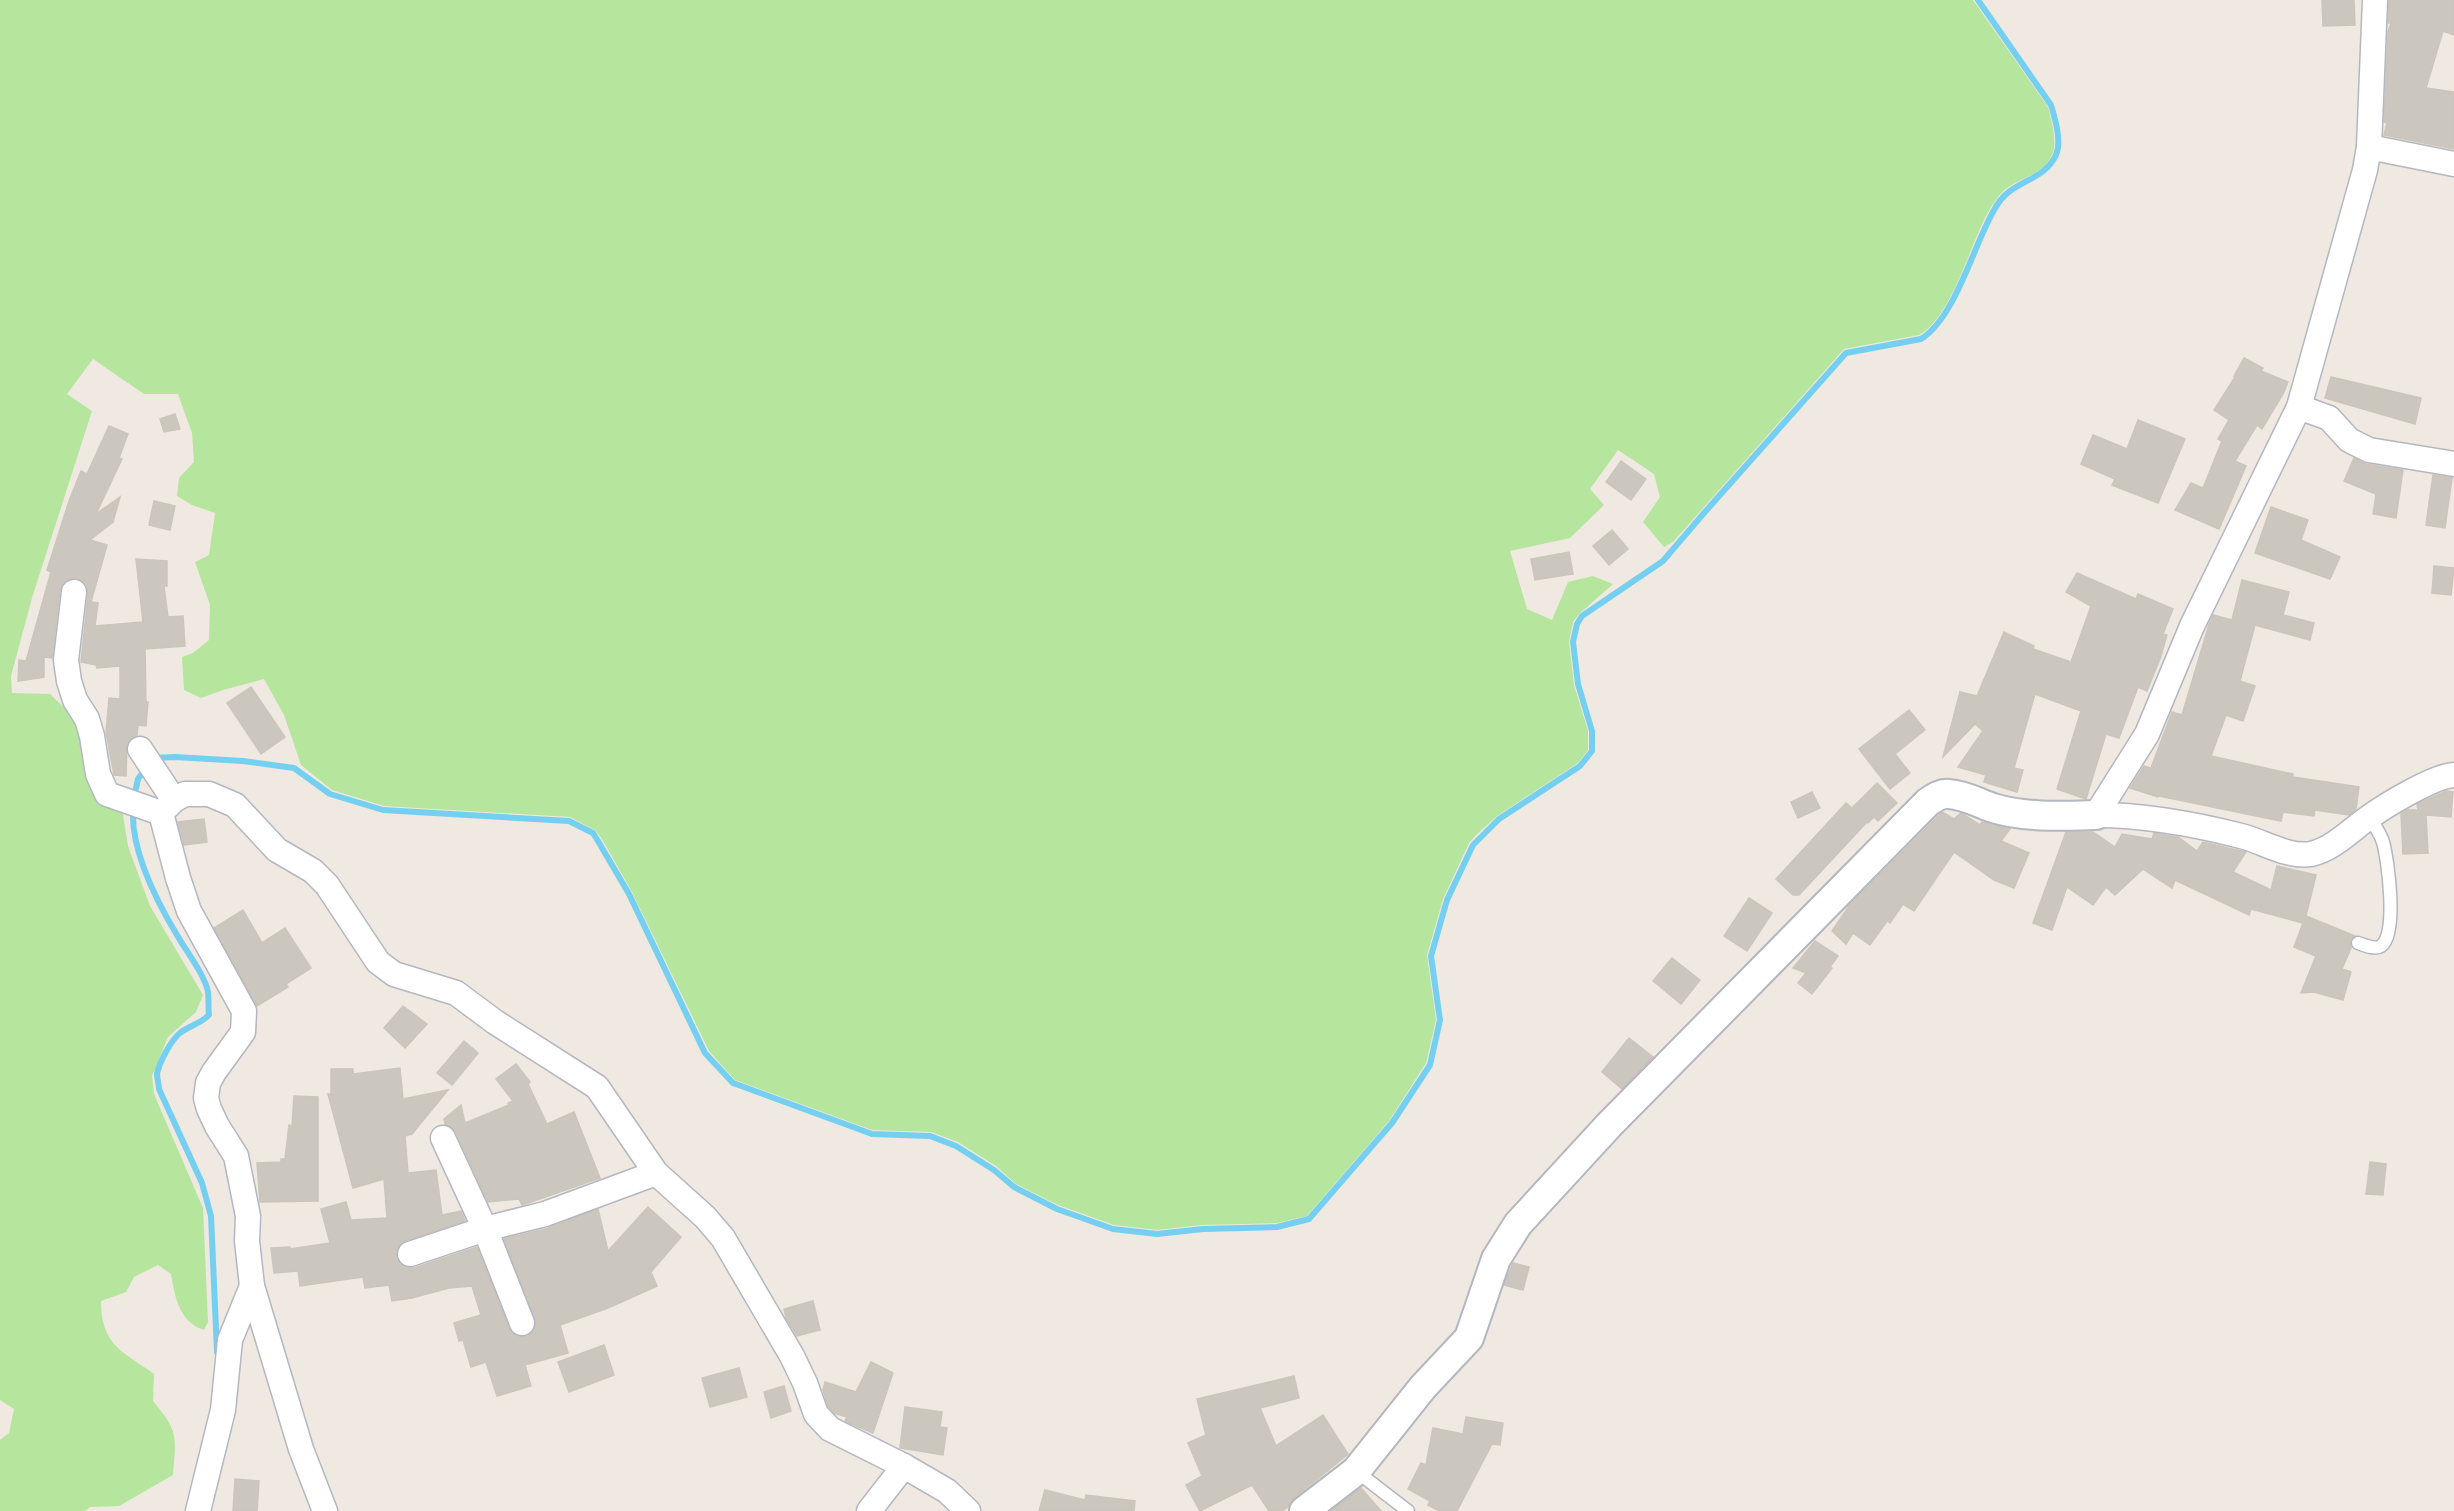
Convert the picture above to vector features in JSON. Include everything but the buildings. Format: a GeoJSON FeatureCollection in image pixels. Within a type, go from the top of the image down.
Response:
{"type":"FeatureCollection","features":[{"type":"Feature","properties":{"kind":"street"},"geometry":{"type":"LineString","coordinates":[[2096,814],[2147,734],[2192,626],[2299,407],[2370,147],[2375,0]]}},
{"type":"Feature","properties":{"kind":"street"},"geometry":{"type":"LineString","coordinates":[[2370,147],[2454,164]]}},
{"type":"Feature","properties":{"kind":"street"},"geometry":{"type":"LineString","coordinates":[[2299,407],[2329,418],[2349,440],[2369,450],[2454,464]]}},
{"type":"Feature","properties":{"kind":"street"},"geometry":{"type":"LineString","coordinates":[[74,592],[66,660],[73,693],[87,719],[98,774],[107,794],[160,806],[185,794],[209,794],[234,805],[277,850],[313,871],[327,885],[378,962],[394,975],[456,993],[495,1022],[597,1087],[656,1173],[705,1217],[723,1238],[792,1356],[806,1383],[816,1414],[830,1429],[904,1466],[947,1491],[968,1511]]}},
{"type":"Feature","properties":{"kind":"street"},"geometry":{"type":"LineString","coordinates":[[149,761],[178,878],[189,910],[244,1011],[243,1032],[214,1072],[208,1083],[206,1098],[217,1126],[236,1156],[248,1216],[247,1241],[252,1286],[301,1449],[325,1511]]}},
{"type":"Feature","properties":{"kind":"street"},"geometry":{"type":"LineString","coordinates":[[1304,1511],[1356,1471],[1423,1388],[1469,1338],[1496,1259],[1518,1224],[1610,1124],[1936,796],[1947,793],[1970,798],[1993,808],[2031,814],[2120,815],[2241,836],[2296,854],[2310,854],[2325,849],[2370,817],[2435,780],[2454,775]]}},
{"type":"Feature","properties":{"kind":"street"},"geometry":{"type":"LineString","coordinates":[[443,1138],[485,1229],[522,1323]]}},
{"type":"Feature","properties":{"kind":"street"},"geometry":{"type":"LineString","coordinates":[[410,1254],[485,1229],[544,1214],[656,1173]]}},
{"type":"Feature","properties":{"kind":"street"},"geometry":{"type":"LineString","coordinates":[[198,1511],[222,1410],[230,1340],[252,1286]]}},
{"type":"Feature","properties":{"kind":"street"},"geometry":{"type":"LineString","coordinates":[[869,1511],[904,1466]]}},
{"type":"Feature","properties":{"kind":"lane"},"geometry":{"type":"LineString","coordinates":[[2358,943],[2376,948],[2382,946],[2387,938],[2392,918],[2383,842],[2370,817]]}},
{"type":"Feature","properties":{"kind":"lane"},"geometry":{"type":"LineString","coordinates":[[1356,1471],[1408,1511]]}},
{"type":"Feature","properties":{"kind":"green space"},"geometry":{"type":"Polygon","coordinates":[[[0,0],[1973,0],[2048,107],[2054,147],[2050,159],[2040,170],[2007,188],[1996,200],[1983,223],[1951,295],[1942,312],[1931,325],[1919,335],[1844,349],[1673,542],[1664,547],[1643,522],[1660,497],[1654,474],[1618,450],[1590,489],[1604,505],[1570,538],[1510,551],[1527,609],[1552,620],[1568,582],[1593,576],[1613,584],[1579,614],[1573,622],[1569,642],[1574,685],[1588,731],[1588,750],[1578,763],[1497,816],[1469,843],[1443,899],[1427,955],[1436,1020],[1426,1063],[1389,1121],[1307,1216],[1277,1223],[1202,1225],[1157,1230],[1114,1225],[1058,1205],[1016,1184],[996,1166],[958,1142],[931,1132],[872,1130],[735,1080],[709,1051],[632,892],[595,830],[570,817],[384,806],[332,790],[301,765],[284,715],[264,679],[201,698],[184,690],[182,657],[193,653],[209,640],[210,605],[195,562],[209,555],[215,513],[192,505],[177,496],[179,478],[194,462],[192,433],[178,394],[144,394],[93,359],[67,394],[92,411],[32,598],[11,676],[12,693],[50,694],[81,724],[122,809],[128,846],[150,906],[203,995],[196,1012],[168,1037],[152,1076],[154,1094],[203,1208],[208,1322],[204,1330],[189,1321],[180,1308],[171,1274],[158,1265],[134,1277],[126,1292],[101,1301],[102,1316],[109,1337],[123,1352],[154,1374],[153,1401],[168,1420],[174,1435],[173,1475],[119,1506],[90,1507],[85,1511],[0,1511],[0,1440],[9,1433],[14,1409],[0,1400],[0,0]]]}},
{"type":"Feature","properties":{"kind":"waterway"},"geometry":{"type":"LineString","coordinates":[[154,758],[243,761],[294,768],[330,794],[383,810],[569,821],[593,833],[629,894],[705,1053],[733,1083],[872,1134],[930,1136],[956,1146],[994,1170],[1014,1187],[1057,1209],[1113,1229],[1157,1234],[1203,1229],[1277,1227],[1309,1219],[1392,1123],[1430,1065],[1440,1020],[1431,956],[1447,900],[1473,845],[1499,819],[1580,766],[1592,751],[1592,731],[1578,684],[1573,642],[1577,624],[1582,616],[1663,561],[1846,353],[1921,339],[1933,329],[1953,299],[1998,203],[2010,191],[2047,168],[2056,155],[2058,137],[2051,105],[1978,0]]}},
{"type":"Feature","properties":{"kind":"waterway"},"geometry":{"type":"LineString","coordinates":[[134,797],[138,779],[146,768]]}},
{"type":"Feature","properties":{"kind":"waterway"},"geometry":{"type":"LineString","coordinates":[[133,810],[136,842],[146,875],[169,921],[199,971],[208,992],[209,1015],[177,1036],[166,1052],[157,1074],[159,1089],[202,1183],[211,1216],[217,1352]]}}]}
